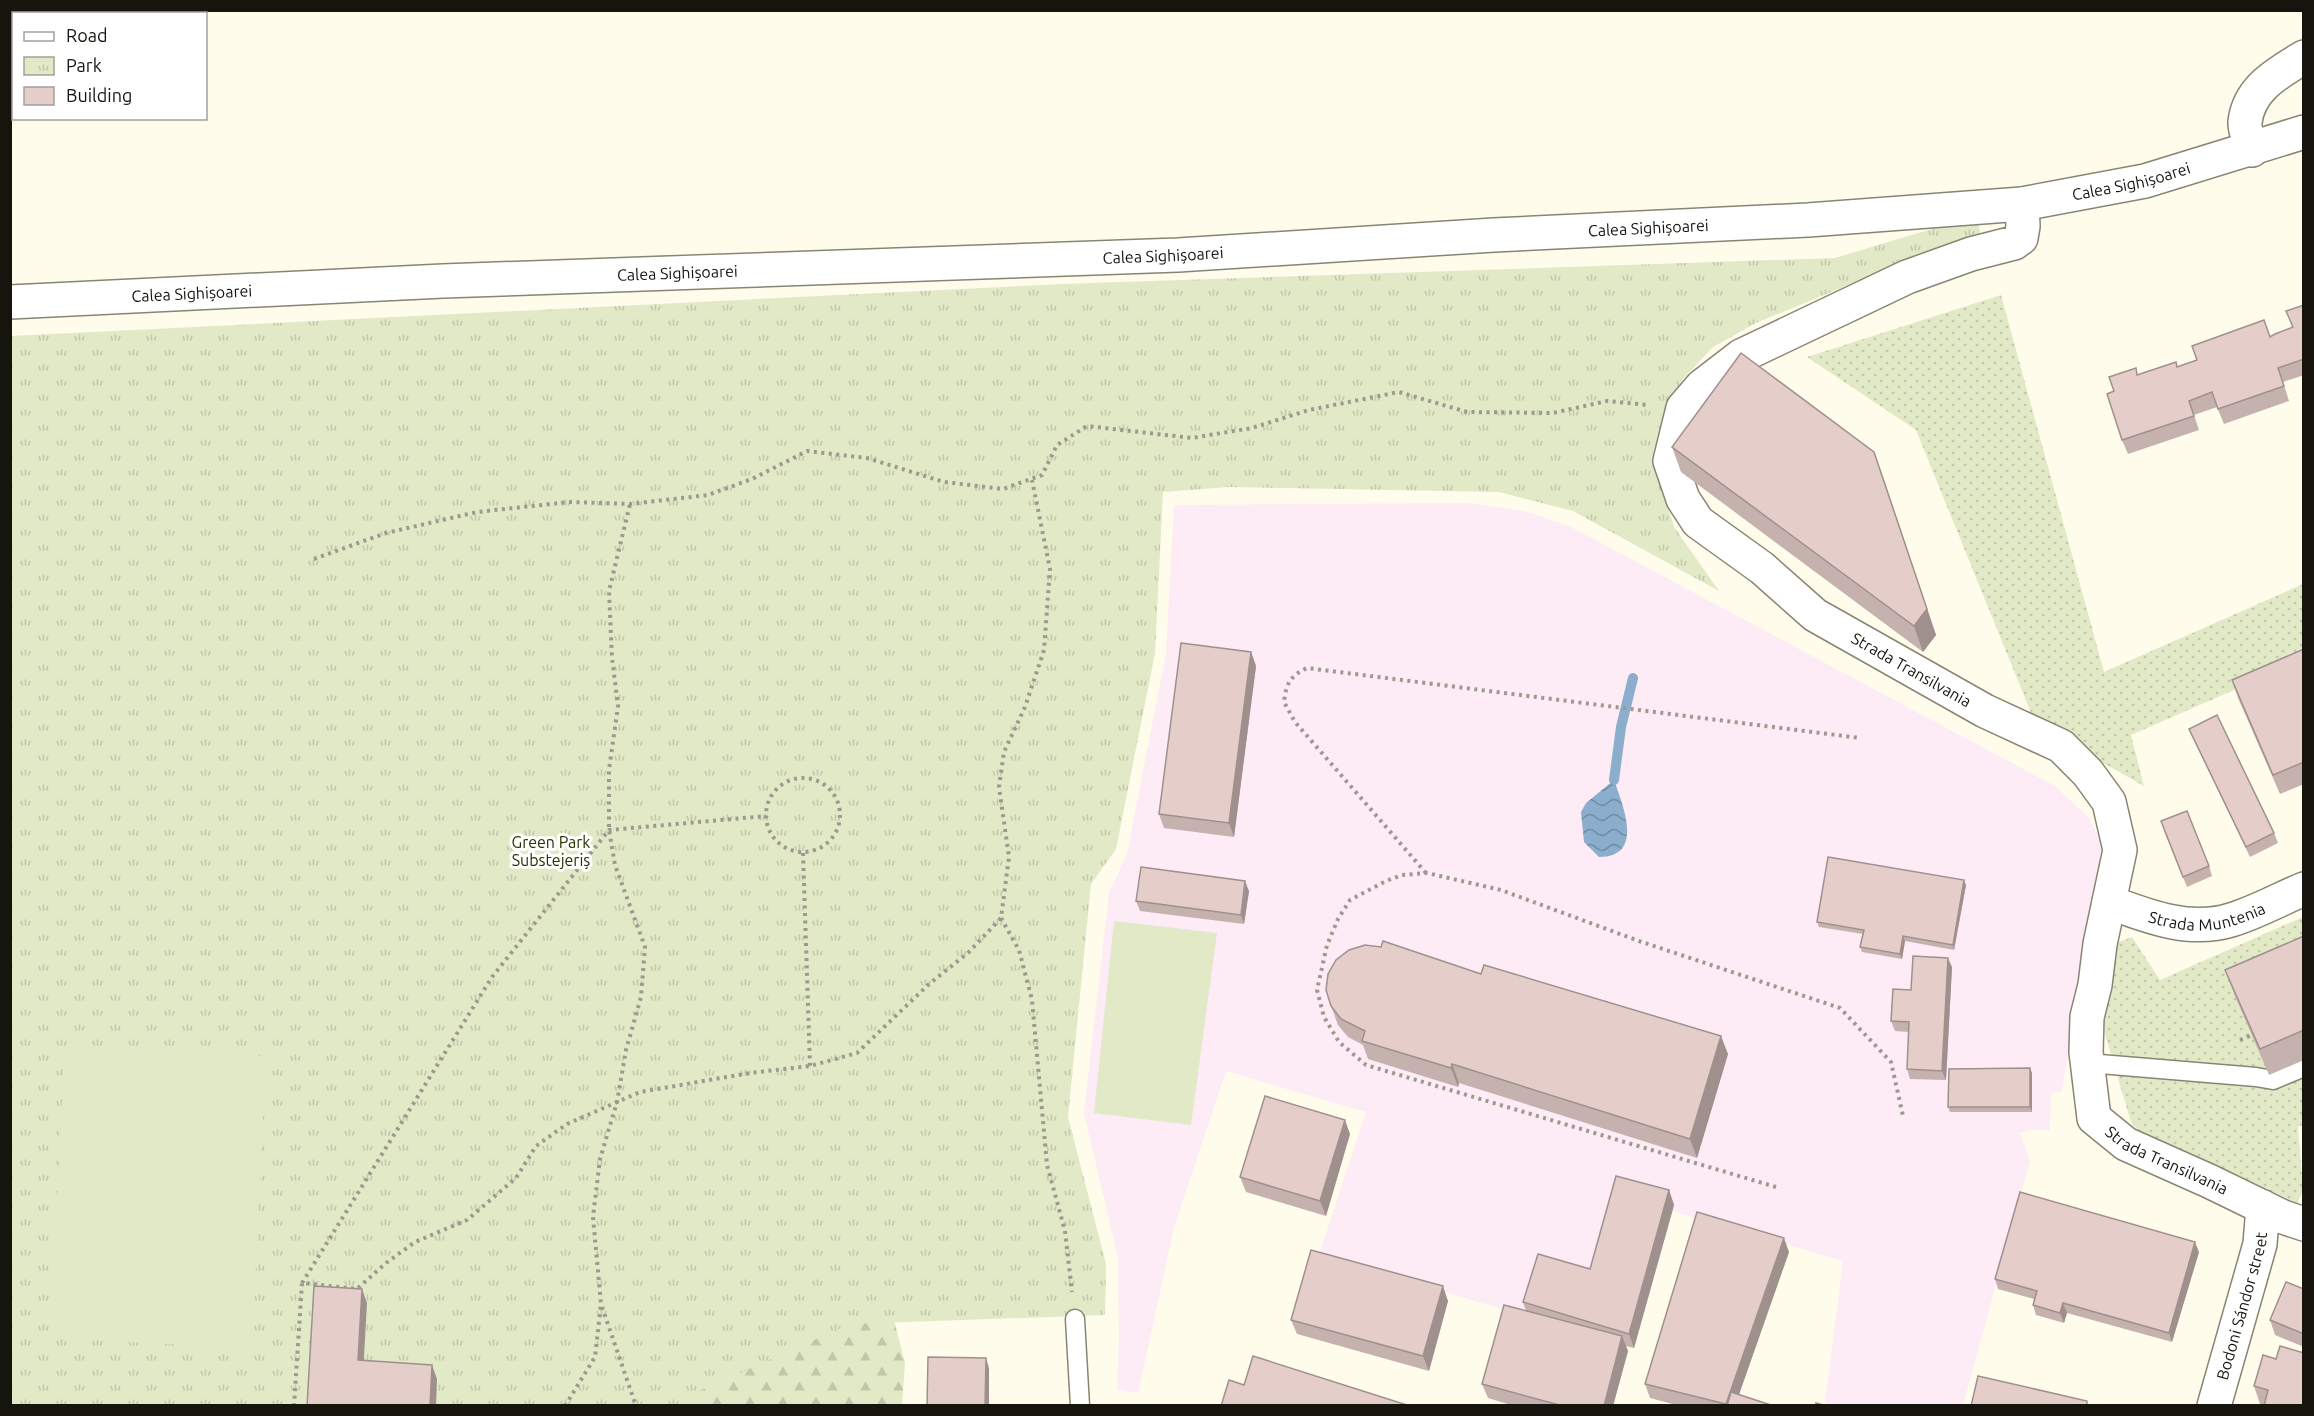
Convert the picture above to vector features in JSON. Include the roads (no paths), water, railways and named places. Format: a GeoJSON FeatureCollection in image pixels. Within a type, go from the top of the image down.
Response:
{"type":"FeatureCollection","features":[{"type":"Feature","properties":{"kind":"main road"},"geometry":{"type":"LineString","coordinates":[[2252,150],[2245,123],[2253,98],[2270,77],[2304,57]]}},
{"type":"Feature","properties":{"kind":"main road","name":"Calea Sighișoarei"},"geometry":{"type":"LineString","coordinates":[[10,302],[432,281],[1178,255],[1494,235],[1808,220],[2022,204],[2145,181],[2252,150],[2304,132]]}},
{"type":"Feature","properties":{"kind":"main road","name":"Strada Transilvania"},"geometry":{"type":"LineString","coordinates":[[2022,204],[2021,238],[2014,243],[1971,254],[1907,277],[1741,356],[1702,386],[1683,408],[1671,461],[1683,499],[1698,522],[1762,568],[1815,615],[1985,711],[2061,746],[2088,772],[2109,802],[2120,850],[2087,1017],[2086,1052],[2094,1118],[2126,1144],[2304,1224]]}},
{"type":"Feature","properties":{"kind":"main road","name":"Strada Muntenia"},"geometry":{"type":"LineString","coordinates":[[2109,902],[2159,920],[2195,925],[2230,921],[2304,889]]}},
{"type":"Feature","properties":{"kind":"main road","name":"Bodoni Sándor street"},"geometry":{"type":"LineString","coordinates":[[2214,1403],[2260,1244],[2263,1207]]}},
{"type":"Feature","properties":{"kind":"lane"},"geometry":{"type":"LineString","coordinates":[[2088,1063],[2273,1080],[2304,1067]]}},
{"type":"Feature","properties":{"kind":"lane"},"geometry":{"type":"LineString","coordinates":[[1075,1319],[1080,1406]]}},
{"type":"Feature","properties":{"kind":"water"},"geometry":{"type":"Polygon","coordinates":[[[1614,780],[1625,816],[1626,839],[1622,849],[1613,855],[1599,857],[1584,842],[1581,812],[1586,803],[1614,780]]]}},
{"type":"Feature","properties":{"kind":"waterway"},"geometry":{"type":"LineString","coordinates":[[1614,780],[1621,727],[1633,678]]}},
{"type":"Feature","properties":{"kind":"park label","name":"Green Park Substejeriș"},"geometry":{"type":"Point","coordinates":[551,851]}}]}
